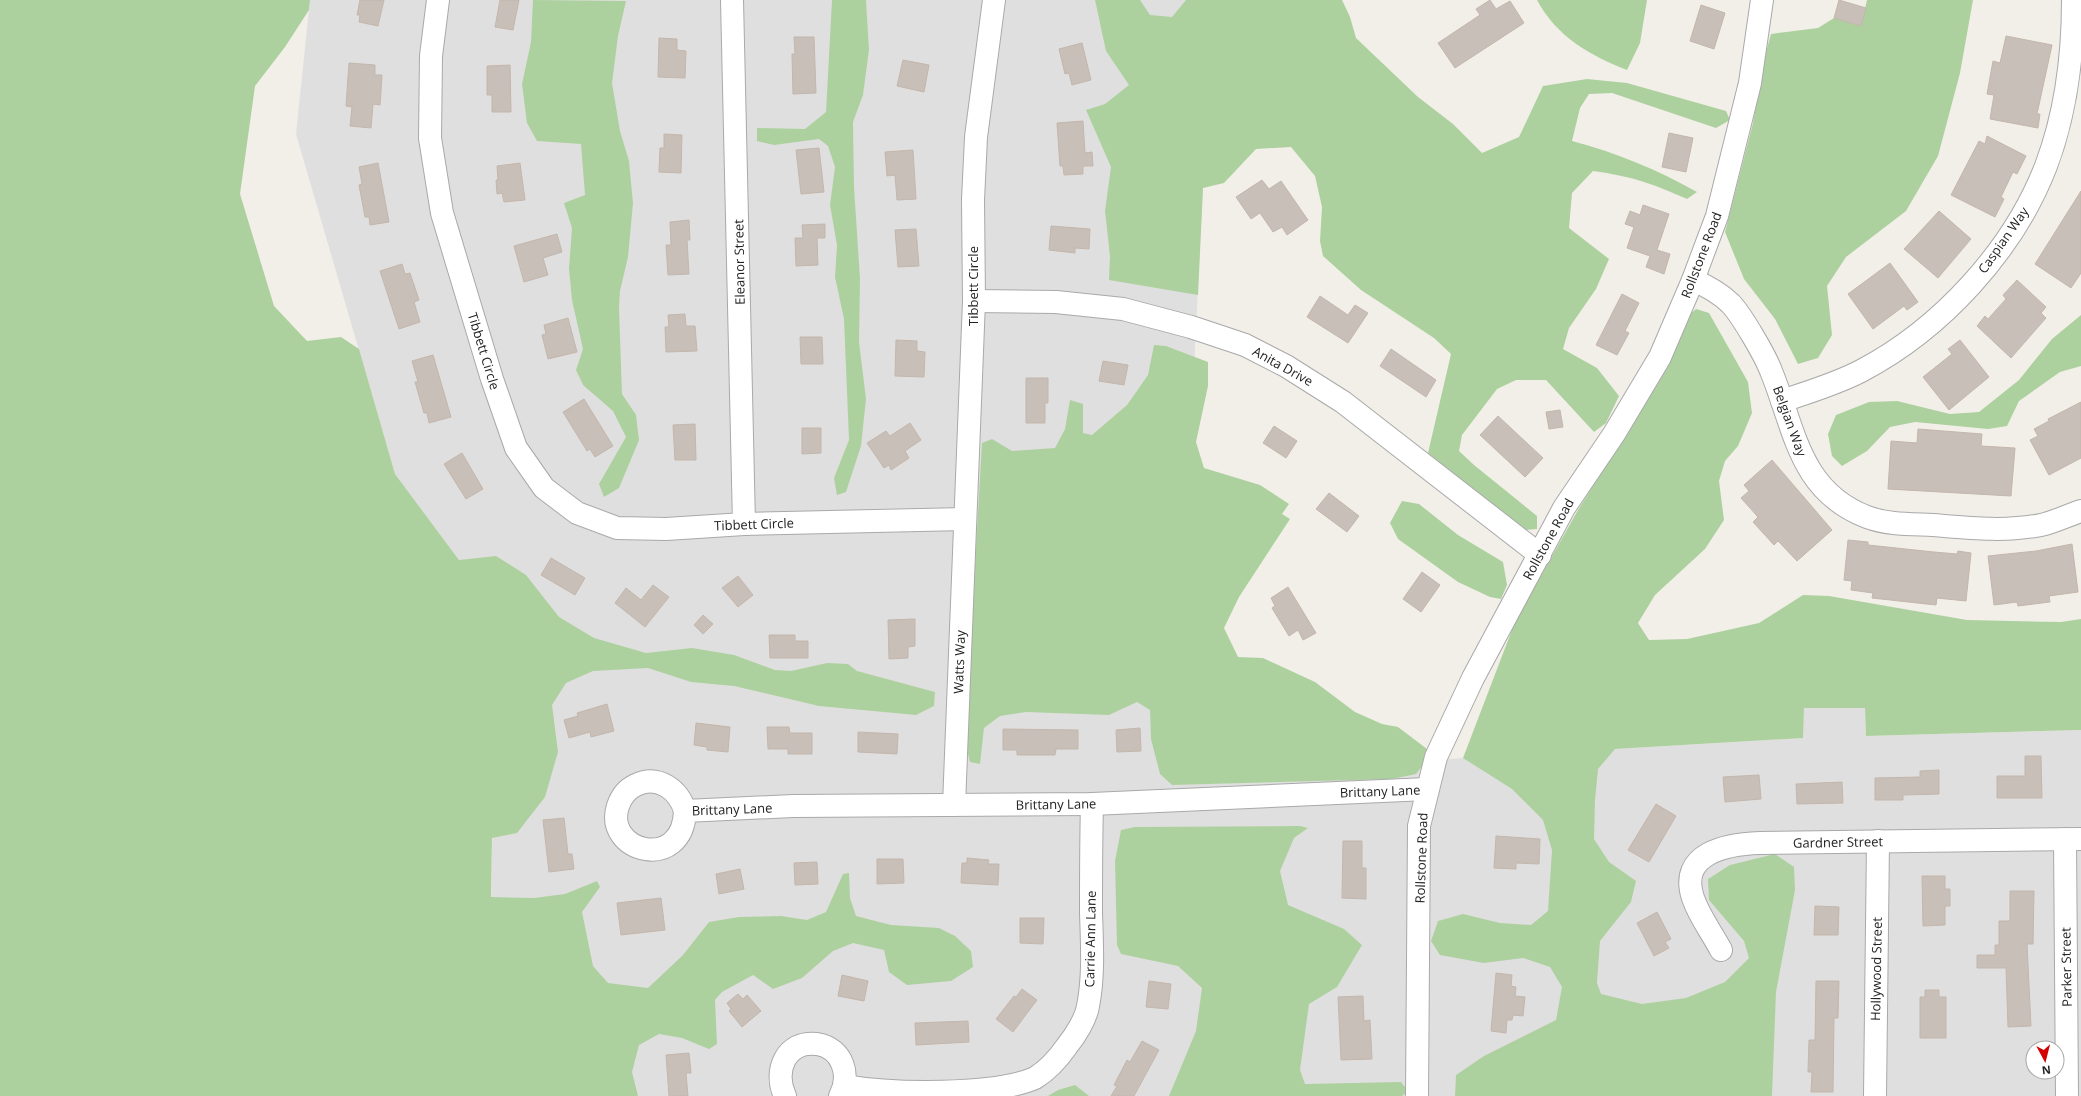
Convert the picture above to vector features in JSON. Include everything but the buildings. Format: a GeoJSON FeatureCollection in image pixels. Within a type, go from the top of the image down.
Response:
{"type":"FeatureCollection","features":[{"type":"Feature","properties":{"kind":"street","name":"Tibbett Circle"},"geometry":{"type":"LineString","coordinates":[[438,0],[431,56],[430,138],[442,214],[516,448],[544,488],[577,513],[617,528],[666,529],[744,524],[965,519],[974,301],[973,200],[976,137],[994,0]]}},
{"type":"Feature","properties":{"kind":"street","name":"Eleanor Street"},"geometry":{"type":"LineString","coordinates":[[732,0],[744,524]]}},
{"type":"Feature","properties":{"kind":"street","name":"Rollstone Road"},"geometry":{"type":"LineString","coordinates":[[1417,1096],[1419,832],[1427,789],[1436,757],[1473,678],[1564,508],[1614,434],[1660,357],[1693,280],[1717,216],[1750,83],[1762,0]]}},
{"type":"Feature","properties":{"kind":"street","name":"Caspian Way"},"geometry":{"type":"LineString","coordinates":[[1782,401],[1825,387],[1860,371],[1912,340],[1950,306],[1990,263],[2028,206],[2046,167],[2067,85],[2073,31],[2073,0]]}},
{"type":"Feature","properties":{"kind":"street","name":"Belgian Way"},"geometry":{"type":"LineString","coordinates":[[1693,280],[1711,288],[1731,304],[1756,342],[1771,370],[1799,452],[1812,475],[1828,492],[1847,507],[1866,517],[1884,522],[1987,529],[2019,528],[2043,525],[2081,511]]}},
{"type":"Feature","properties":{"kind":"street","name":"Anita Drive"},"geometry":{"type":"LineString","coordinates":[[974,301],[1062,302],[1122,309],[1191,327],[1245,345],[1290,369],[1343,402],[1540,555]]}},
{"type":"Feature","properties":{"kind":"street","name":"Watts Way"},"geometry":{"type":"LineString","coordinates":[[954,805],[965,519]]}},
{"type":"Feature","properties":{"kind":"street","name":"Brittany Lane"},"geometry":{"type":"LineString","coordinates":[[685,811],[793,806],[1092,804],[1427,789]]}},
{"type":"Feature","properties":{"kind":"street","name":"Carrie Ann Lane"},"geometry":{"type":"LineString","coordinates":[[785,1096],[780,1087],[779,1076],[781,1066],[787,1056],[795,1048],[806,1045],[817,1044],[828,1048],[837,1054],[843,1064],[846,1075],[842,1091],[922,1094],[984,1092],[1011,1089],[1035,1078],[1054,1064],[1073,1040],[1088,1008],[1092,966],[1090,859],[1092,804]]}},
{"type":"Feature","properties":{"kind":"street","name":"Gardner Street"},"geometry":{"type":"LineString","coordinates":[[1721,950],[1693,899],[1690,881],[1692,870],[1706,856],[1721,848],[1740,844],[2073,839]]}},
{"type":"Feature","properties":{"kind":"street","name":"Parker Street"},"geometry":{"type":"LineString","coordinates":[[2067,1096],[2074,1006],[2073,839]]}},
{"type":"Feature","properties":{"kind":"street","name":"Hollywood Street"},"geometry":{"type":"LineString","coordinates":[[1875,1096],[1878,841]]}},
{"type":"Feature","properties":{"kind":"shaded area"},"geometry":{"type":"Polygon","coordinates":[[[310,0],[1212,0],[1174,779],[1463,758],[1802,738],[1804,708],[1865,708],[1866,736],[2081,730],[2081,1096],[488,1096],[496,610],[395,474],[296,134],[310,0]]]}},
{"type":"Feature","properties":{"kind":"green space"},"geometry":{"type":"Polygon","coordinates":[[[0,0],[310,0],[309,10],[285,47],[255,86],[240,194],[274,306],[307,341],[341,337],[359,349],[395,474],[459,560],[496,556],[526,575],[559,617],[594,638],[646,653],[692,648],[734,655],[775,670],[791,671],[827,663],[848,664],[857,671],[935,692],[934,706],[916,715],[819,706],[734,686],[691,682],[648,668],[593,671],[566,683],[552,705],[558,752],[545,797],[517,833],[492,838],[491,897],[534,898],[565,894],[597,881],[600,887],[582,912],[593,966],[608,983],[648,988],[683,955],[709,922],[739,917],[781,916],[807,920],[826,912],[843,874],[849,873],[850,898],[856,916],[891,925],[939,928],[955,936],[971,951],[973,967],[951,981],[907,985],[889,972],[884,950],[853,943],[833,951],[802,978],[773,989],[753,975],[722,992],[715,1000],[717,1044],[709,1049],[682,1038],[659,1034],[639,1045],[632,1072],[638,1096],[0,1096],[0,0]]]}},
{"type":"Feature","properties":{"kind":"green space"},"geometry":{"type":"Polygon","coordinates":[[[533,0],[626,1],[618,36],[612,83],[620,131],[629,161],[633,203],[628,257],[620,291],[619,308],[622,394],[636,415],[639,440],[619,488],[604,497],[599,484],[626,437],[613,411],[583,385],[576,370],[583,349],[572,300],[569,269],[572,228],[564,203],[585,195],[581,144],[537,141],[527,123],[522,84],[531,42],[533,0]]]}},
{"type":"Feature","properties":{"kind":"green space"},"geometry":{"type":"Polygon","coordinates":[[[832,0],[866,0],[869,50],[863,95],[853,122],[854,187],[860,279],[859,342],[866,399],[861,446],[846,492],[837,495],[834,478],[849,440],[844,319],[835,277],[837,245],[830,205],[835,167],[828,146],[819,139],[774,145],[757,141],[757,128],[805,129],[826,112],[832,0]]]}},
{"type":"Feature","properties":{"kind":"green space"},"geometry":{"type":"Polygon","coordinates":[[[1095,0],[1140,0],[1150,15],[1172,17],[1186,0],[1342,0],[1350,17],[1356,38],[1418,97],[1453,124],[1482,153],[1519,137],[1543,86],[1587,79],[1627,83],[1726,111],[1730,120],[1716,128],[1612,93],[1589,94],[1580,108],[1572,141],[1636,162],[1697,192],[1687,199],[1642,181],[1619,175],[1593,171],[1572,193],[1569,228],[1609,259],[1596,289],[1569,328],[1563,349],[1597,368],[1619,396],[1606,423],[1594,432],[1546,380],[1516,380],[1497,389],[1462,435],[1459,451],[1537,516],[1537,529],[1524,530],[1428,453],[1451,354],[1434,338],[1361,290],[1323,256],[1320,241],[1322,207],[1315,176],[1291,147],[1256,149],[1224,183],[1203,188],[1198,295],[1109,280],[1110,256],[1105,211],[1111,167],[1086,110],[1105,104],[1129,85],[1106,51],[1095,0]]]}},
{"type":"Feature","properties":{"kind":"green space"},"geometry":{"type":"Polygon","coordinates":[[[1537,0],[1647,0],[1640,43],[1627,70],[1600,58],[1575,43],[1554,24],[1537,0]]]}},
{"type":"Feature","properties":{"kind":"green space"},"geometry":{"type":"Polygon","coordinates":[[[1867,0],[1973,0],[1960,73],[1938,156],[1906,211],[1846,257],[1827,286],[1832,335],[1818,358],[1798,364],[1775,319],[1744,279],[1725,232],[1753,123],[1763,63],[1771,34],[1818,28],[1834,18],[1861,26],[1867,0]]]}},
{"type":"Feature","properties":{"kind":"green space"},"geometry":{"type":"Polygon","coordinates":[[[1696,309],[1709,313],[1748,382],[1752,413],[1738,446],[1725,461],[1719,481],[1724,520],[1705,549],[1655,595],[1638,623],[1649,640],[1687,639],[1759,623],[1803,595],[1829,596],[1967,620],[2061,622],[2081,619],[2081,730],[1866,736],[1865,708],[1804,708],[1803,738],[1615,749],[1598,769],[1595,800],[1594,839],[1609,862],[1636,881],[1631,902],[1600,941],[1597,983],[1601,994],[1642,1004],[1686,998],[1725,982],[1749,958],[1744,941],[1709,900],[1708,879],[1730,865],[1775,854],[1794,867],[1795,890],[1776,992],[1772,1096],[1455,1096],[1456,1075],[1484,1056],[1556,1020],[1562,987],[1550,967],[1523,958],[1484,963],[1440,955],[1431,941],[1438,921],[1463,914],[1500,923],[1531,925],[1548,911],[1552,850],[1543,820],[1512,789],[1463,758],[1515,622],[1578,510],[1658,382],[1683,320],[1696,309]]]}},
{"type":"Feature","properties":{"kind":"green space"},"geometry":{"type":"Polygon","coordinates":[[[2081,315],[2081,366],[2060,372],[2019,401],[2007,426],[1988,429],[1915,422],[1890,427],[1867,451],[1842,466],[1832,456],[1828,434],[1836,415],[1869,402],[1897,401],[1950,414],[1979,412],[2019,380],[2052,339],[2081,315]]]}},
{"type":"Feature","properties":{"kind":"green space"},"geometry":{"type":"Polygon","coordinates":[[[1154,345],[1166,346],[1208,362],[1208,386],[1196,442],[1204,468],[1260,485],[1289,504],[1282,514],[1290,519],[1239,597],[1224,628],[1238,657],[1263,658],[1315,682],[1355,712],[1382,724],[1398,727],[1427,749],[1426,761],[1416,774],[1392,779],[1172,785],[1160,774],[1151,739],[1150,710],[1137,702],[1109,715],[1026,712],[1000,716],[984,728],[980,764],[970,762],[965,742],[982,443],[992,439],[1012,451],[1055,448],[1065,429],[1070,400],[1083,404],[1083,433],[1092,435],[1127,405],[1148,375],[1154,345]]]}},
{"type":"Feature","properties":{"kind":"green space"},"geometry":{"type":"Polygon","coordinates":[[[1402,501],[1419,504],[1458,535],[1503,562],[1507,585],[1501,599],[1490,597],[1458,582],[1398,539],[1390,523],[1402,501]]]}},
{"type":"Feature","properties":{"kind":"green space"},"geometry":{"type":"Polygon","coordinates":[[[1300,826],[1308,828],[1294,838],[1280,871],[1288,905],[1344,929],[1362,945],[1337,987],[1309,1004],[1300,1070],[1305,1084],[1401,1082],[1408,1091],[1402,1096],[1169,1096],[1196,1031],[1202,988],[1178,966],[1121,954],[1117,945],[1115,861],[1121,830],[1135,827],[1300,826]]]}},
{"type":"Feature","properties":{"kind":"green space"},"geometry":{"type":"Polygon","coordinates":[[[1075,1085],[1089,1096],[1048,1096],[1058,1090],[1075,1085]]]}}]}
